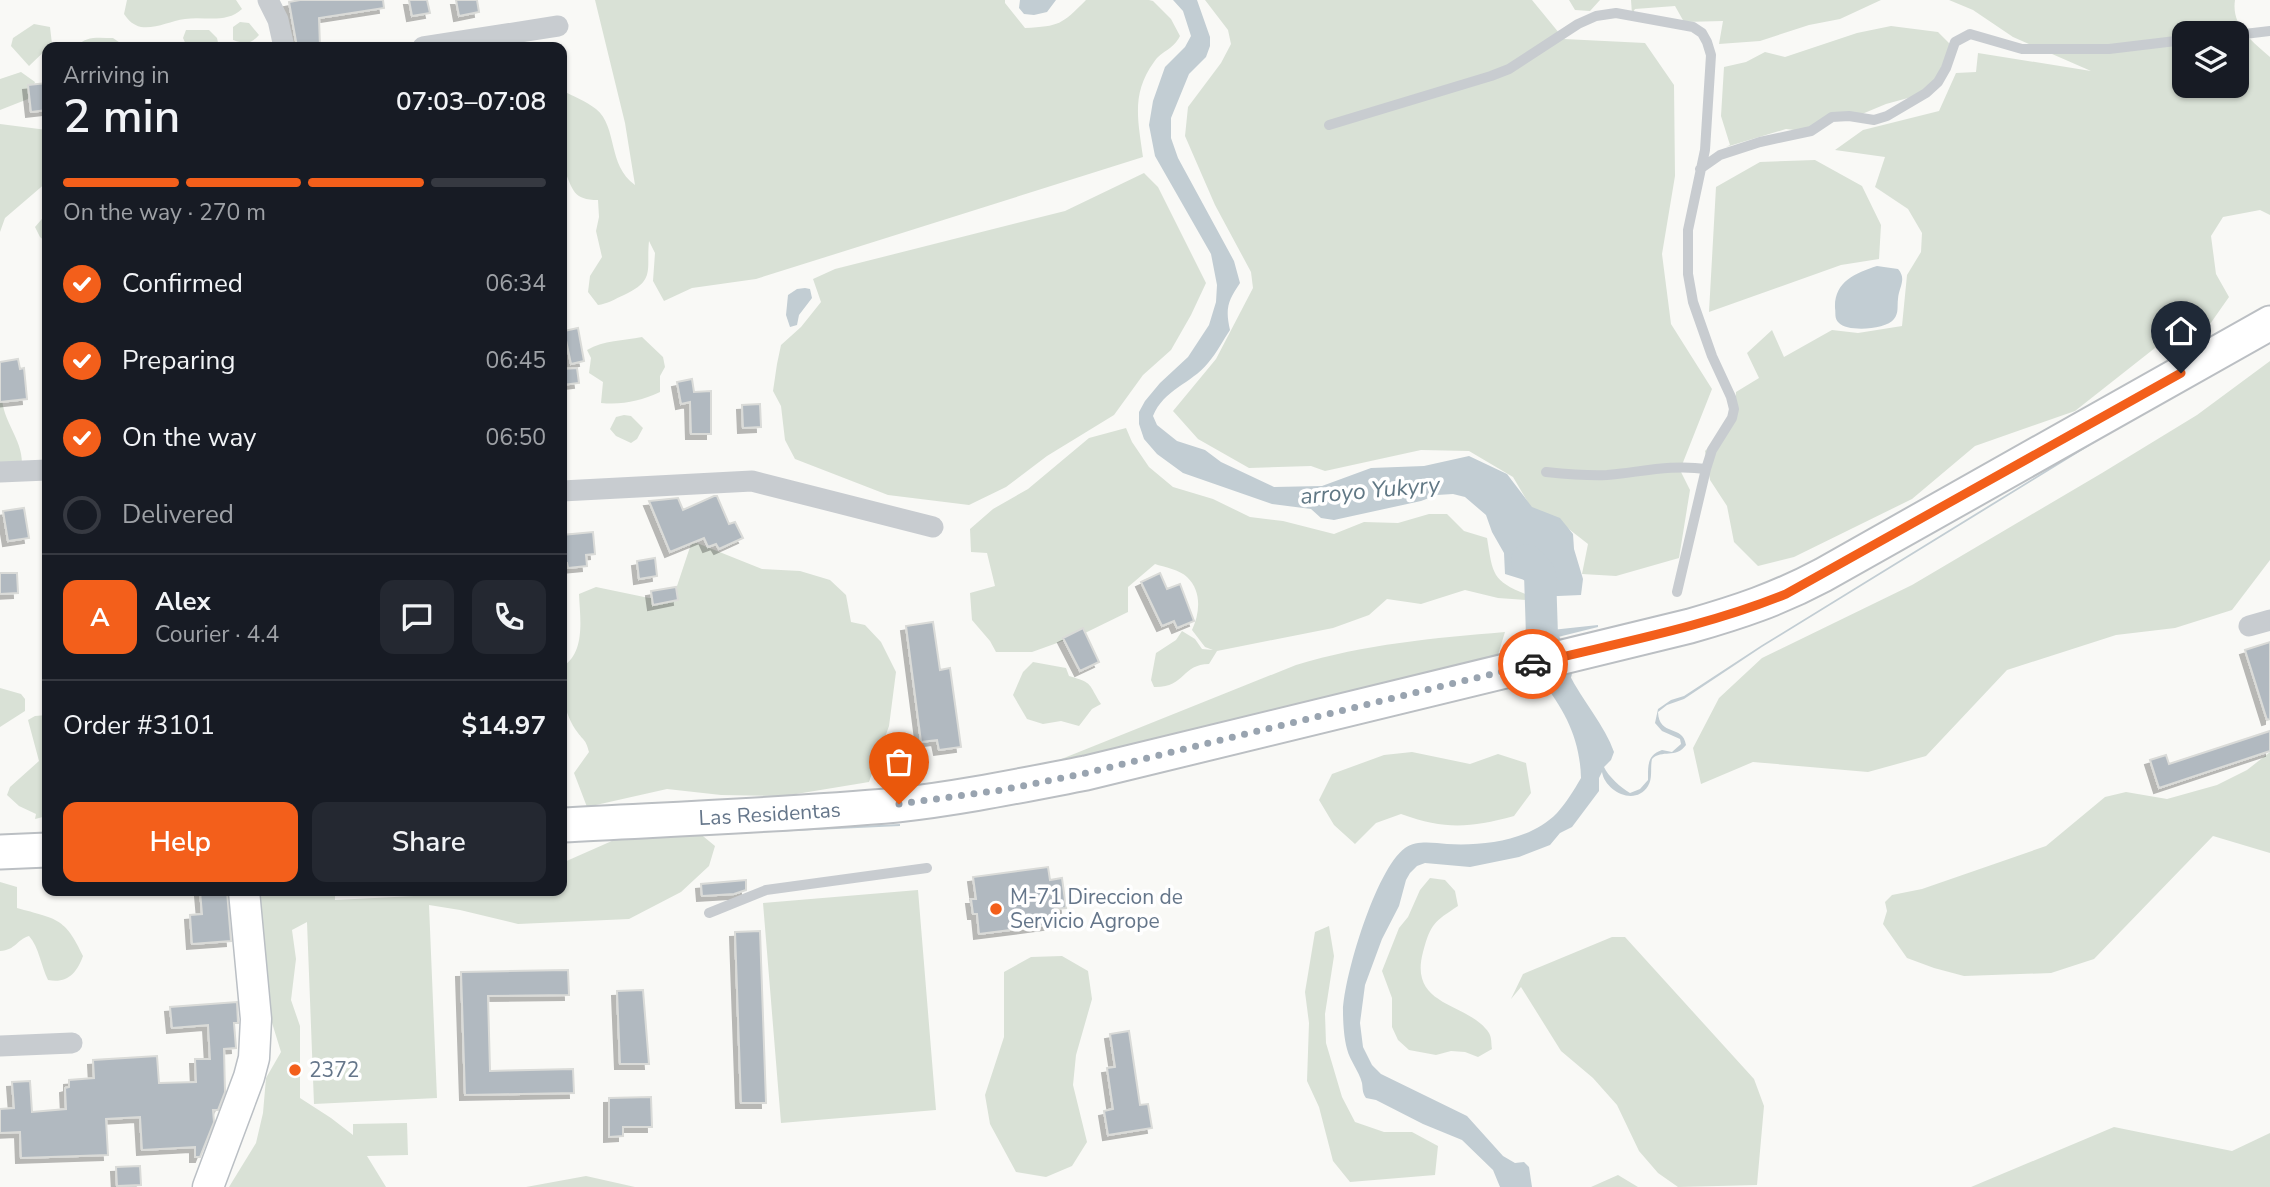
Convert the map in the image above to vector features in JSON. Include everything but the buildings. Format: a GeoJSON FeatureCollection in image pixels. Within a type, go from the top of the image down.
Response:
{"type":"FeatureCollection","features":[{"type":"Feature","properties":{"kind":"main road","name":"Las Residentas"},"geometry":{"type":"LineString","coordinates":[[567,825],[806,812],[899,804],[1002,790],[1086,773],[1690,626],[1749,609],[1786,594],[2270,323]]}},
{"type":"Feature","properties":{"kind":"main road"},"geometry":{"type":"LineString","coordinates":[[0,852],[42,850]]}},
{"type":"Feature","properties":{"kind":"main road"},"geometry":{"type":"LineString","coordinates":[[208,1187],[254,1058],[256,1019],[244,896]]}},
{"type":"Feature","properties":{"kind":"street"},"geometry":{"type":"LineString","coordinates":[[268,0],[278,20],[283,42]]}},
{"type":"Feature","properties":{"kind":"street"},"geometry":{"type":"LineString","coordinates":[[455,42],[558,26]]}},
{"type":"Feature","properties":{"kind":"street"},"geometry":{"type":"LineString","coordinates":[[0,472],[42,470]]}},
{"type":"Feature","properties":{"kind":"street"},"geometry":{"type":"LineString","coordinates":[[567,491],[752,481],[933,527]]}},
{"type":"Feature","properties":{"kind":"street"},"geometry":{"type":"LineString","coordinates":[[2249,626],[2270,620]]}},
{"type":"Feature","properties":{"kind":"street"},"geometry":{"type":"LineString","coordinates":[[0,1046],[72,1043]]}},
{"type":"Feature","properties":{"kind":"lane"},"geometry":{"type":"LineString","coordinates":[[1329,125],[1509,69],[1577,24],[1595,16],[1616,13],[1693,27],[1707,42],[1711,55],[1705,150],[1688,230],[1688,274],[1693,302],[1734,409],[1732,418],[1712,450],[1706,469],[1677,592]]}},
{"type":"Feature","properties":{"kind":"lane"},"geometry":{"type":"LineString","coordinates":[[2249,33],[2270,31]]}},
{"type":"Feature","properties":{"kind":"lane"},"geometry":{"type":"LineString","coordinates":[[1700,169],[1720,155],[1760,142],[1811,131],[1832,117],[1849,116],[1874,120],[1887,116],[1926,93],[1938,82],[1955,42],[1970,34],[2022,49],[2109,49],[2172,41]]}},
{"type":"Feature","properties":{"kind":"lane"},"geometry":{"type":"LineString","coordinates":[[1546,472],[1606,475],[1688,466],[1706,469]]}},
{"type":"Feature","properties":{"kind":"lane"},"geometry":{"type":"LineString","coordinates":[[709,913],[766,890],[927,868]]}},
{"type":"Feature","properties":{"kind":"shaded area"},"geometry":{"type":"Polygon","coordinates":[[[127,0],[236,0],[242,9],[222,18],[185,19],[141,27],[131,22],[124,14],[127,0]]]}},
{"type":"Feature","properties":{"kind":"shaded area"},"geometry":{"type":"Polygon","coordinates":[[[595,0],[1005,0],[1025,28],[1059,23],[1086,0],[1149,0],[1171,19],[1180,36],[1174,45],[1154,62],[1142,85],[1138,108],[1143,157],[756,279],[692,288],[664,301],[653,281],[655,253],[649,241],[645,279],[634,290],[598,305],[588,292],[590,276],[602,257],[596,231],[598,200],[579,196],[567,176],[567,93],[592,106],[603,117],[620,167],[635,185],[625,123],[595,0]]]}},
{"type":"Feature","properties":{"kind":"shaded area"},"geometry":{"type":"Polygon","coordinates":[[[1205,0],[1532,0],[1564,39],[1645,43],[1674,85],[1675,176],[1662,254],[1671,324],[1712,389],[1680,470],[1690,490],[1679,558],[1616,576],[1582,574],[1588,544],[1556,519],[1536,516],[1513,477],[1469,451],[1421,450],[1325,471],[1311,466],[1249,468],[1198,439],[1173,411],[1216,359],[1253,288],[1251,272],[1215,205],[1185,136],[1188,107],[1221,63],[1231,44],[1228,30],[1205,0]]]}},
{"type":"Feature","properties":{"kind":"shaded area"},"geometry":{"type":"Polygon","coordinates":[[[1569,0],[1600,0],[1590,11],[1575,10],[1569,0]]]}},
{"type":"Feature","properties":{"kind":"shaded area"},"geometry":{"type":"Polygon","coordinates":[[[1631,0],[1881,0],[1840,19],[1809,25],[1760,41],[1719,44],[1723,21],[1684,22],[1675,6],[1635,9],[1632,14],[1631,0]]]}},
{"type":"Feature","properties":{"kind":"shaded area"},"geometry":{"type":"Polygon","coordinates":[[[1949,0],[2235,0],[2238,21],[2172,21],[2172,98],[2249,98],[2249,38],[2270,57],[2270,215],[2260,210],[2223,217],[2211,236],[2216,274],[2229,297],[2203,334],[2160,344],[2075,411],[1975,446],[1912,499],[1794,557],[1758,566],[1734,542],[1727,506],[1710,480],[1705,451],[1735,418],[1736,392],[1759,378],[1747,353],[1772,330],[1784,357],[1832,330],[1858,333],[1902,326],[1907,275],[1921,252],[1922,233],[1908,209],[1875,187],[1885,157],[1835,150],[1863,130],[1939,111],[1956,73],[1976,72],[1978,53],[2091,71],[2013,37],[1973,10],[1949,0]]]}},
{"type":"Feature","properties":{"kind":"shaded area"},"geometry":{"type":"Polygon","coordinates":[[[240,22],[249,23],[259,35],[250,42],[233,40],[233,27],[240,22]]]}},
{"type":"Feature","properties":{"kind":"shaded area"},"geometry":{"type":"Polygon","coordinates":[[[34,24],[50,27],[52,42],[42,42],[42,54],[29,66],[11,46],[13,38],[34,24]]]}},
{"type":"Feature","properties":{"kind":"shaded area"},"geometry":{"type":"Polygon","coordinates":[[[1891,26],[1938,32],[1952,46],[1931,87],[1919,95],[1886,104],[1850,119],[1822,120],[1803,131],[1786,129],[1726,147],[1730,145],[1721,116],[1724,67],[1746,62],[1765,52],[1785,57],[1857,33],[1891,26]]]}},
{"type":"Feature","properties":{"kind":"shaded area"},"geometry":{"type":"Polygon","coordinates":[[[186,30],[209,30],[218,42],[185,42],[183,38],[186,30]]]}},
{"type":"Feature","properties":{"kind":"shaded area"},"geometry":{"type":"Polygon","coordinates":[[[113,38],[119,42],[82,42],[113,38]]]}},
{"type":"Feature","properties":{"kind":"shaded area"},"geometry":{"type":"Polygon","coordinates":[[[21,72],[35,82],[28,99],[0,110],[0,79],[21,72]]]}},
{"type":"Feature","properties":{"kind":"shaded area"},"geometry":{"type":"Polygon","coordinates":[[[0,124],[42,129],[42,186],[5,218],[0,232],[0,124]]]}},
{"type":"Feature","properties":{"kind":"shaded area"},"geometry":{"type":"Polygon","coordinates":[[[1815,160],[1862,186],[1881,225],[1879,259],[1841,265],[1709,312],[1716,187],[1760,162],[1815,160]]]}},
{"type":"Feature","properties":{"kind":"shaded area"},"geometry":{"type":"Polygon","coordinates":[[[1144,173],[1158,187],[1206,283],[1171,350],[1143,375],[1114,415],[1047,456],[1006,487],[969,505],[888,495],[795,459],[785,440],[781,406],[773,391],[781,345],[801,327],[821,302],[813,279],[835,269],[1065,211],[1144,173]]]}},
{"type":"Feature","properties":{"kind":"shaded area"},"geometry":{"type":"Polygon","coordinates":[[[42,219],[42,239],[40,237],[35,227],[42,219]]]}},
{"type":"Feature","properties":{"kind":"shaded area"},"geometry":{"type":"Polygon","coordinates":[[[642,337],[663,357],[665,367],[660,376],[660,392],[631,402],[601,403],[603,382],[589,373],[591,358],[587,350],[607,343],[642,337]]]}},
{"type":"Feature","properties":{"kind":"shaded area"},"geometry":{"type":"Polygon","coordinates":[[[2270,361],[2270,560],[2232,610],[2175,628],[2116,635],[2007,670],[1926,756],[1868,772],[1753,762],[1701,784],[1693,748],[1719,698],[1762,658],[1912,585],[2197,415],[2270,361]]]}},
{"type":"Feature","properties":{"kind":"shaded area"},"geometry":{"type":"Polygon","coordinates":[[[0,395],[19,446],[22,463],[0,472],[0,395]]]}},
{"type":"Feature","properties":{"kind":"shaded area"},"geometry":{"type":"Polygon","coordinates":[[[631,416],[643,428],[637,439],[631,443],[616,436],[610,429],[616,417],[631,416]]]}},
{"type":"Feature","properties":{"kind":"shaded area"},"geometry":{"type":"Polygon","coordinates":[[[1126,428],[1149,467],[1173,487],[1213,499],[1250,517],[1283,521],[1334,534],[1364,522],[1398,523],[1429,514],[1447,514],[1464,531],[1487,538],[1496,575],[1507,585],[1528,595],[1526,600],[1498,598],[1465,590],[1421,604],[1387,599],[1369,615],[1333,628],[1217,651],[1209,664],[1193,668],[1172,684],[1154,687],[1151,680],[1156,653],[1176,640],[1182,631],[1195,639],[1202,649],[1213,650],[1205,647],[1192,630],[1197,617],[1198,602],[1192,583],[1180,572],[1155,564],[1128,587],[1128,612],[1085,633],[1032,652],[996,652],[972,620],[970,593],[995,586],[987,553],[971,552],[970,529],[993,509],[1028,489],[1089,438],[1126,428]]]}},
{"type":"Feature","properties":{"kind":"shaded area"},"geometry":{"type":"Polygon","coordinates":[[[692,541],[762,569],[800,571],[830,580],[846,595],[851,622],[865,625],[881,642],[896,672],[889,726],[869,782],[784,796],[721,795],[667,789],[587,807],[574,773],[589,752],[567,712],[567,663],[575,653],[580,634],[579,594],[596,587],[649,598],[674,595],[692,541]]]}},
{"type":"Feature","properties":{"kind":"shaded area"},"geometry":{"type":"Polygon","coordinates":[[[1505,632],[1497,658],[1242,722],[1044,766],[1296,665],[1374,647],[1505,632]]]}},
{"type":"Feature","properties":{"kind":"shaded area"},"geometry":{"type":"Polygon","coordinates":[[[1033,662],[1066,668],[1069,676],[1089,685],[1101,704],[1092,709],[1079,726],[1061,721],[1043,724],[1027,719],[1013,695],[1023,672],[1033,662]]]}},
{"type":"Feature","properties":{"kind":"shaded area"},"geometry":{"type":"Polygon","coordinates":[[[0,688],[21,694],[25,699],[25,711],[0,727],[0,688]]]}},
{"type":"Feature","properties":{"kind":"shaded area"},"geometry":{"type":"Polygon","coordinates":[[[42,715],[42,817],[35,819],[36,814],[19,806],[7,795],[10,787],[39,761],[28,720],[42,715]]]}},
{"type":"Feature","properties":{"kind":"shaded area"},"geometry":{"type":"Polygon","coordinates":[[[1412,752],[1470,764],[1498,754],[1526,763],[1531,793],[1514,816],[1458,826],[1431,823],[1401,814],[1376,823],[1355,844],[1334,825],[1319,800],[1332,774],[1384,755],[1412,752]]]}},
{"type":"Feature","properties":{"kind":"shaded area"},"geometry":{"type":"Polygon","coordinates":[[[2270,752],[2270,853],[2213,836],[2094,959],[2051,973],[1964,976],[1907,958],[1883,924],[1887,911],[1885,902],[1892,895],[1922,889],[2046,846],[2105,797],[2126,792],[2167,799],[2217,785],[2247,770],[2270,752]]]}},
{"type":"Feature","properties":{"kind":"shaded area"},"geometry":{"type":"Polygon","coordinates":[[[639,829],[698,832],[715,846],[709,866],[681,892],[629,919],[518,924],[429,905],[437,1098],[314,1104],[307,922],[292,930],[296,959],[291,1000],[300,1026],[300,1098],[353,1135],[353,1124],[407,1123],[408,1155],[367,1156],[386,1187],[229,1187],[256,1143],[263,1113],[266,1078],[281,1052],[269,1013],[250,912],[257,896],[335,896],[335,900],[414,896],[567,896],[567,861],[639,829]]]}},
{"type":"Feature","properties":{"kind":"shaded area"},"geometry":{"type":"Polygon","coordinates":[[[1430,878],[1445,880],[1455,891],[1458,906],[1438,920],[1428,935],[1421,970],[1424,984],[1432,994],[1480,1023],[1489,1033],[1492,1049],[1478,1057],[1465,1052],[1451,1051],[1436,1055],[1409,1050],[1398,1040],[1392,1027],[1392,998],[1382,971],[1399,928],[1408,917],[1420,890],[1430,878]]]}},
{"type":"Feature","properties":{"kind":"shaded area"},"geometry":{"type":"Polygon","coordinates":[[[0,882],[17,887],[17,908],[50,918],[71,934],[83,956],[78,967],[66,979],[48,980],[29,936],[9,949],[0,951],[0,882]]]}},
{"type":"Feature","properties":{"kind":"shaded area"},"geometry":{"type":"Polygon","coordinates":[[[918,890],[936,1110],[781,1123],[763,903],[918,890]]]}},
{"type":"Feature","properties":{"kind":"shaded area"},"geometry":{"type":"Polygon","coordinates":[[[1329,926],[1334,956],[1325,1014],[1326,1043],[1342,1097],[1355,1122],[1384,1132],[1412,1132],[1438,1146],[1435,1175],[1350,1182],[1333,1161],[1319,1107],[1307,1081],[1309,1023],[1305,992],[1315,932],[1329,926]]]}},
{"type":"Feature","properties":{"kind":"shaded area"},"geometry":{"type":"Polygon","coordinates":[[[1612,937],[1625,937],[1754,1079],[1764,1106],[1757,1185],[1678,1187],[1658,1173],[1639,1151],[1617,1105],[1593,1078],[1561,1051],[1521,987],[1511,999],[1523,974],[1612,937]]]}},
{"type":"Feature","properties":{"kind":"shaded area"},"geometry":{"type":"Polygon","coordinates":[[[1062,956],[1088,971],[1092,999],[1076,1055],[1073,1085],[1087,1142],[1072,1166],[1046,1177],[1016,1172],[990,1124],[985,1095],[1004,1037],[1004,972],[1031,957],[1062,956]]]}},
{"type":"Feature","properties":{"kind":"shaded area"},"geometry":{"type":"Polygon","coordinates":[[[2114,1127],[2232,1151],[2270,1133],[2270,1187],[1971,1187],[2114,1127]]]}},
{"type":"Feature","properties":{"kind":"shaded area"},"geometry":{"type":"Polygon","coordinates":[[[1618,1175],[1638,1187],[1591,1187],[1618,1175]]]}},
{"type":"Feature","properties":{"kind":"shaded area"},"geometry":{"type":"Polygon","coordinates":[[[586,1176],[635,1187],[526,1187],[586,1176]]]}},
{"type":"Feature","properties":{"kind":"water"},"geometry":{"type":"Polygon","coordinates":[[[1020,0],[1056,0],[1047,12],[1034,15],[1024,14],[1019,8],[1020,0]]]}},
{"type":"Feature","properties":{"kind":"water"},"geometry":{"type":"Polygon","coordinates":[[[1173,0],[1197,0],[1210,37],[1210,46],[1206,57],[1189,74],[1171,118],[1171,138],[1178,158],[1234,261],[1240,283],[1229,305],[1230,330],[1208,363],[1164,399],[1153,416],[1157,425],[1177,441],[1205,450],[1221,462],[1274,487],[1322,486],[1371,468],[1424,466],[1469,456],[1507,474],[1532,507],[1560,518],[1573,534],[1574,549],[1583,579],[1581,595],[1535,597],[1534,583],[1505,574],[1504,553],[1486,515],[1465,497],[1453,494],[1437,495],[1334,520],[1321,518],[1311,509],[1272,504],[1183,473],[1157,454],[1144,439],[1139,424],[1139,412],[1160,383],[1188,357],[1209,325],[1216,302],[1217,285],[1211,254],[1155,156],[1149,125],[1153,101],[1165,67],[1185,47],[1191,36],[1183,11],[1173,0]]]}},
{"type":"Feature","properties":{"kind":"water"},"geometry":{"type":"Polygon","coordinates":[[[1877,266],[1898,269],[1901,273],[1902,283],[1896,317],[1883,326],[1858,329],[1843,326],[1836,316],[1838,291],[1847,280],[1877,266]]]}},
{"type":"Feature","properties":{"kind":"water"},"geometry":{"type":"Polygon","coordinates":[[[797,289],[810,289],[812,298],[799,315],[797,325],[790,327],[786,315],[788,295],[797,289]]]}},
{"type":"Feature","properties":{"kind":"water"},"geometry":{"type":"Polygon","coordinates":[[[2146,411],[1762,647],[1684,699],[1667,705],[1658,712],[1659,720],[1662,725],[1680,734],[1686,745],[1678,752],[1652,759],[1650,783],[1642,792],[1629,796],[1621,794],[1609,785],[1602,772],[1599,791],[1572,827],[1560,833],[1550,845],[1519,857],[1470,867],[1425,863],[1410,873],[1365,985],[1360,1023],[1363,1047],[1372,1065],[1381,1074],[1467,1116],[1503,1156],[1515,1163],[1524,1162],[1529,1167],[1532,1187],[1500,1187],[1493,1170],[1462,1140],[1376,1100],[1366,1098],[1346,1045],[1343,1015],[1345,995],[1364,924],[1383,877],[1394,860],[1405,848],[1415,844],[1491,842],[1520,836],[1557,813],[1581,778],[1578,750],[1570,726],[1541,680],[1569,674],[1605,732],[1614,752],[1604,767],[1615,782],[1630,793],[1640,789],[1648,780],[1648,766],[1653,755],[1662,750],[1672,752],[1681,744],[1680,739],[1662,731],[1655,723],[1658,709],[1671,700],[1684,696],[1762,645],[2146,411]]]}},
{"type":"Feature","properties":{"kind":"water"},"geometry":{"type":"Polygon","coordinates":[[[1598,627],[1522,646],[1523,633],[1598,627]]]}},
{"type":"Feature","properties":{"kind":"water"},"geometry":{"type":"Polygon","coordinates":[[[900,824],[567,842],[567,840],[900,824]]]}},
{"type":"Feature","properties":{"kind":"waterway","name":"arroyo Yukyry"},"geometry":{"type":"LineString","coordinates":[[1527,560],[1540,574],[1542,636],[1556,672]]}},
{"type":"Feature","properties":{"kind":"way so far"},"geometry":{"type":"LineString","coordinates":[[899,804],[1002,790],[1086,773],[1533,664]]}},
{"type":"Feature","properties":{"kind":"place","name":"M-71 Direccion de Servicio Agrope"},"geometry":{"type":"Point","coordinates":[996,909]}},
{"type":"Feature","properties":{"kind":"place","name":"2372"},"geometry":{"type":"Point","coordinates":[295,1070]}},
{"type":"Feature","properties":{"kind":"route"},"geometry":{"type":"LineString","coordinates":[[1533,664],[1690,626],[1749,609],[1786,594],[2181,373]]}}]}
